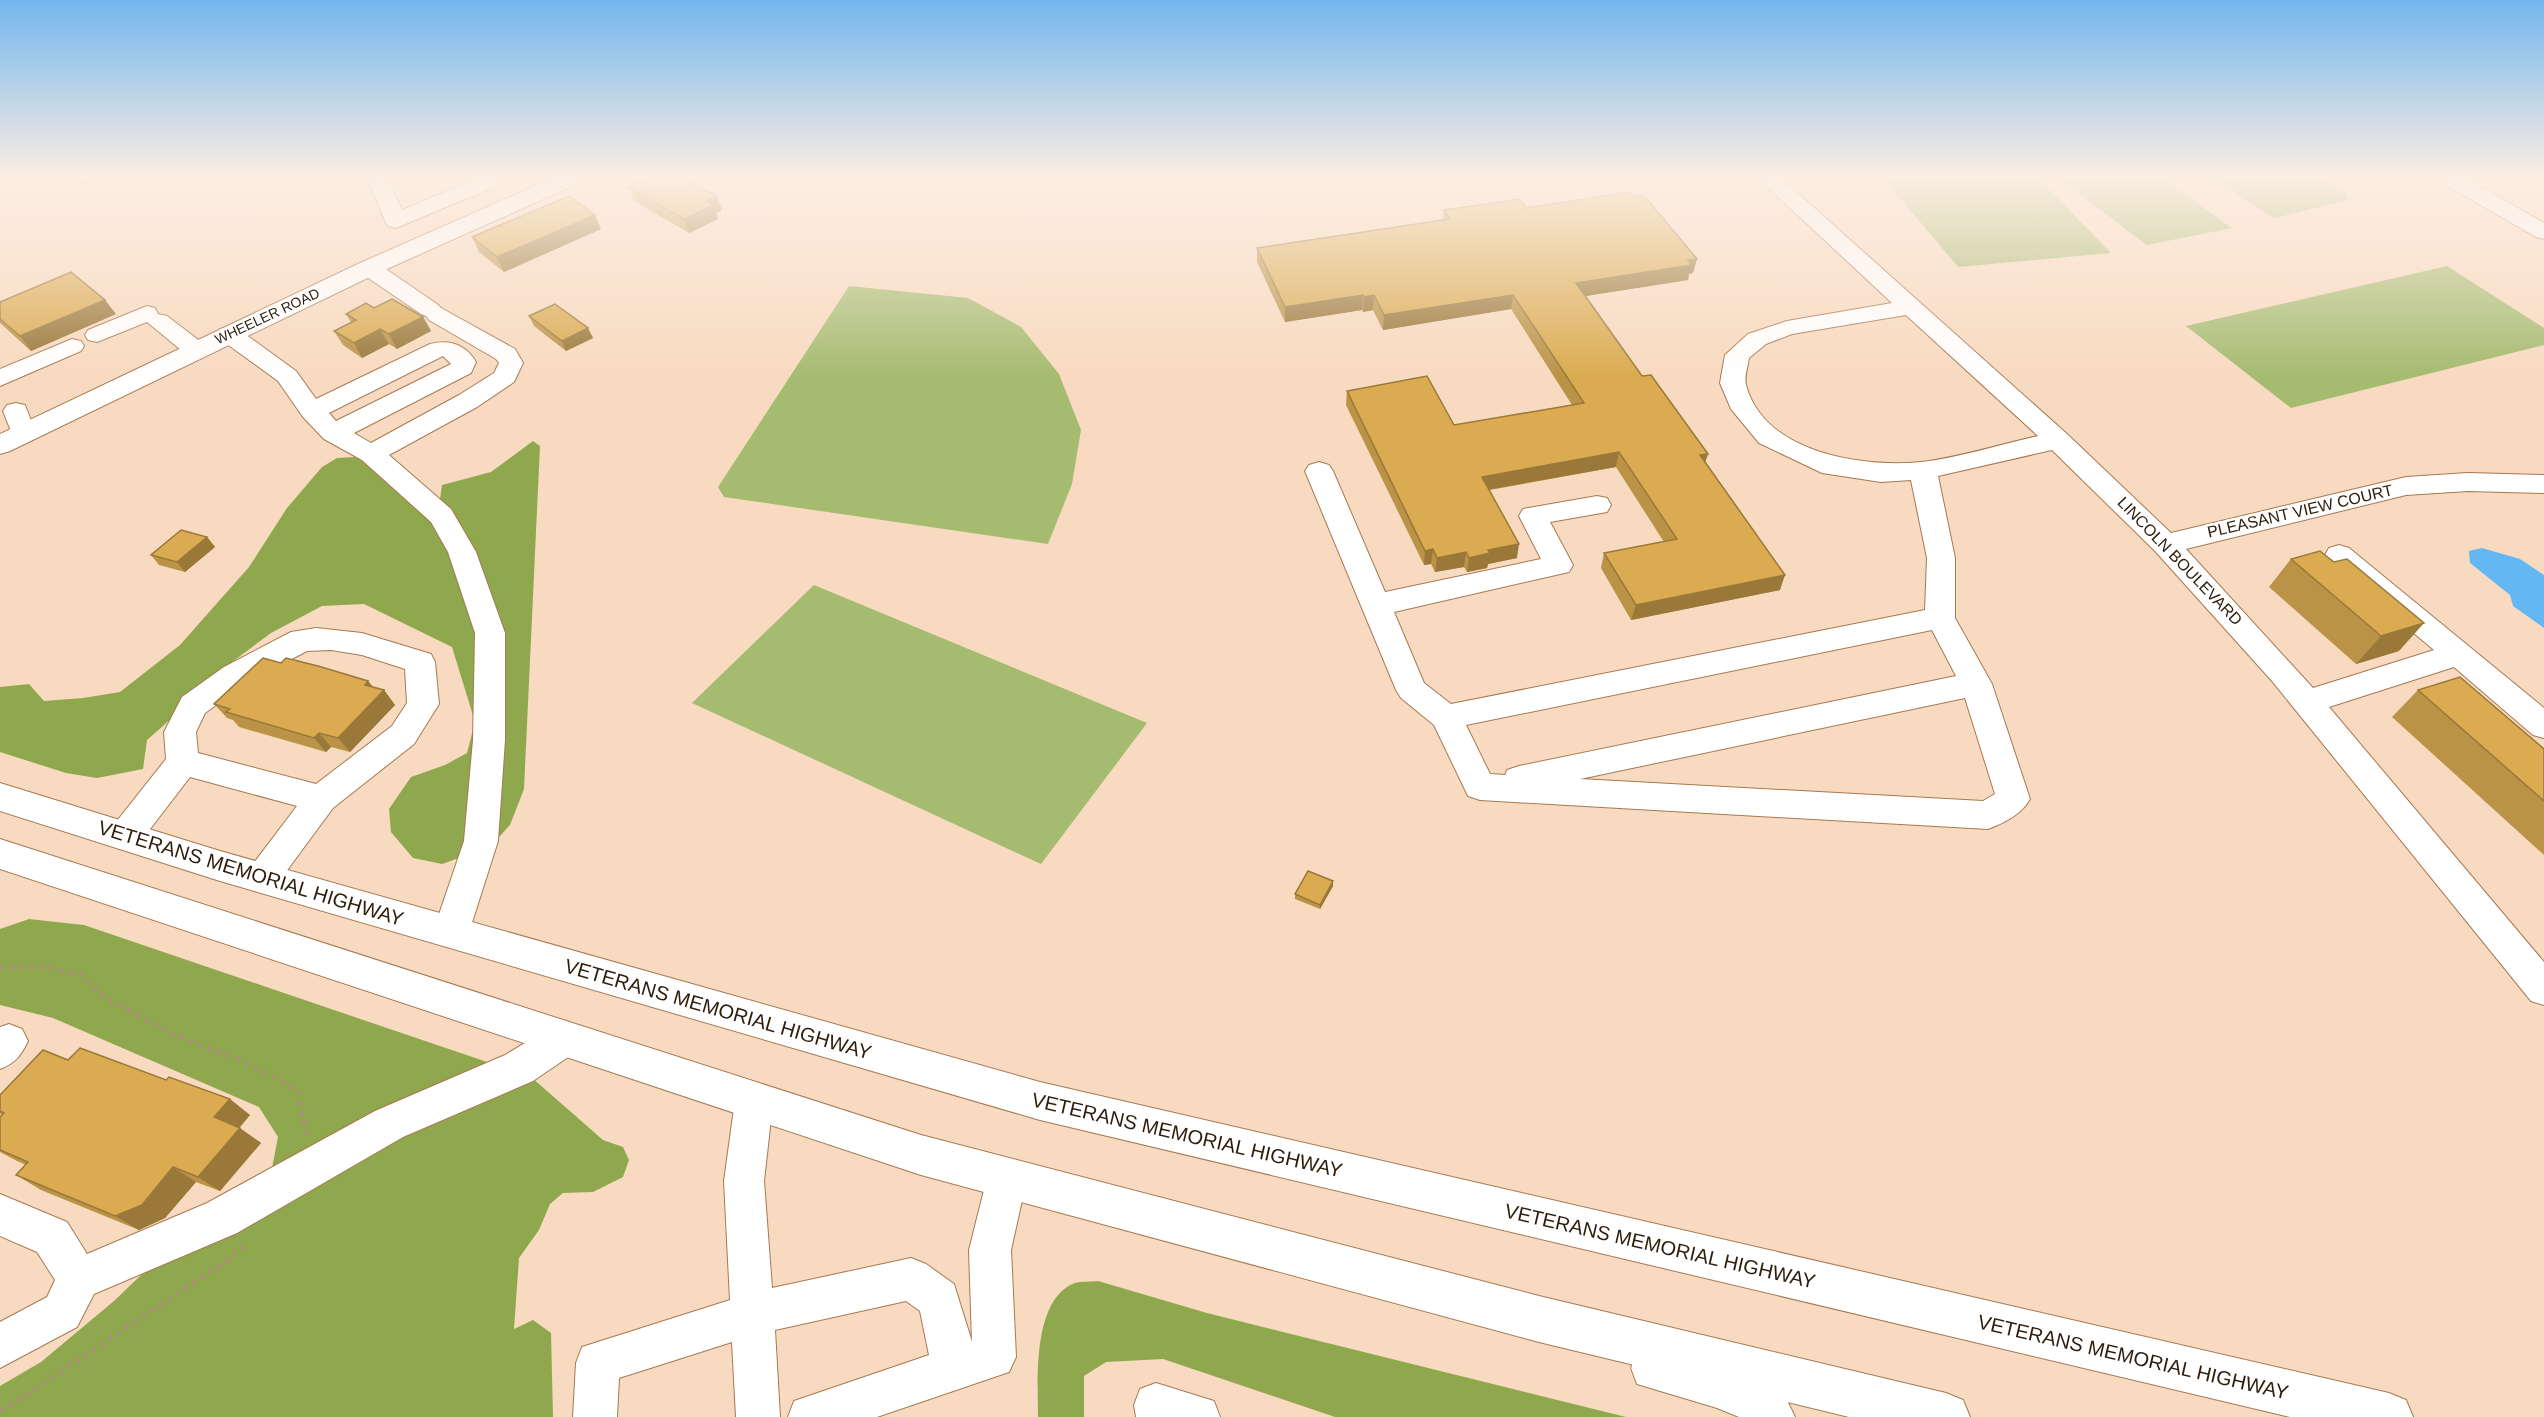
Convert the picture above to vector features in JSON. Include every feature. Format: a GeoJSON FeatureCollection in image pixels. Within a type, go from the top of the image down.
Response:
{"type":"FeatureCollection","features":[{"type":"Feature","properties":{"kind":"main road","name":"WHEELER ROAD"},"geometry":{"type":"LineString","coordinates":[[13,430],[196,350],[420,245]]}},
{"type":"Feature","properties":{"kind":"main road","name":"VETERANS MEMORIAL HIGHWAY"},"geometry":{"type":"LineString","coordinates":[[0,797],[262,878],[1040,1101],[2389,1417]]}},
{"type":"Feature","properties":{"kind":"main road"},"geometry":{"type":"LineString","coordinates":[[2,857],[921,1155],[1571,1326],[1946,1417]]}},
{"type":"Feature","properties":{"kind":"street","name":"LINCOLN BOULEVARD"},"geometry":{"type":"LineString","coordinates":[[1842,245],[2058,440],[2165,544],[2227,609],[2307,702],[2544,989]]}},
{"type":"Feature","properties":{"kind":"street"},"geometry":{"type":"LineString","coordinates":[[369,268],[434,312],[506,354],[511,363],[505,377],[370,454]]}},
{"type":"Feature","properties":{"kind":"street"},"geometry":{"type":"LineString","coordinates":[[1909,307],[1787,328],[1757,339],[1737,355],[1733,383],[1744,409],[1768,437],[1822,464],[1881,473],[1923,471],[2058,440]]}},
{"type":"Feature","properties":{"kind":"street"},"geometry":{"type":"LineString","coordinates":[[97,335],[152,317],[196,350]]}},
{"type":"Feature","properties":{"kind":"street"},"geometry":{"type":"LineString","coordinates":[[230,334],[287,376],[312,411],[333,433],[370,454],[441,516],[462,552],[490,633],[489,740],[481,842],[451,932]]}},
{"type":"Feature","properties":{"kind":"street"},"geometry":{"type":"LineString","coordinates":[[0,378],[72,346]]}},
{"type":"Feature","properties":{"kind":"street"},"geometry":{"type":"LineString","coordinates":[[312,411],[439,349],[451,350],[462,358],[464,362],[462,368],[333,433]]}},
{"type":"Feature","properties":{"kind":"street"},"geometry":{"type":"LineString","coordinates":[[1319,471],[1412,690],[1446,717],[1480,787]]}},
{"type":"Feature","properties":{"kind":"street"},"geometry":{"type":"LineString","coordinates":[[1480,787],[1670,799],[1988,814],[2013,799],[1976,684],[1940,618],[1941,558],[1923,471]]}},
{"type":"Feature","properties":{"kind":"street","name":"PLEASANT VIEW COURT"},"geometry":{"type":"LineString","coordinates":[[2165,544],[2358,495],[2406,486],[2468,482],[2544,484]]}},
{"type":"Feature","properties":{"kind":"street"},"geometry":{"type":"LineString","coordinates":[[1376,605],[1559,566],[1533,516],[1597,505]]}},
{"type":"Feature","properties":{"kind":"street"},"geometry":{"type":"LineString","coordinates":[[2339,555],[2544,726]]}},
{"type":"Feature","properties":{"kind":"street"},"geometry":{"type":"LineString","coordinates":[[1446,717],[1940,618]]}},
{"type":"Feature","properties":{"kind":"street"},"geometry":{"type":"LineString","coordinates":[[124,836],[183,762],[180,732],[193,705],[236,675],[302,640],[314,638],[378,647],[420,662],[423,704],[403,735],[321,799],[262,878]]}},
{"type":"Feature","properties":{"kind":"street"},"geometry":{"type":"LineString","coordinates":[[2307,702],[2458,654]]}},
{"type":"Feature","properties":{"kind":"street"},"geometry":{"type":"LineString","coordinates":[[1480,787],[1976,684]]}},
{"type":"Feature","properties":{"kind":"street"},"geometry":{"type":"LineString","coordinates":[[183,762],[321,799]]}},
{"type":"Feature","properties":{"kind":"street"},"geometry":{"type":"LineString","coordinates":[[0,1346],[62,1312],[79,1279],[222,1218],[389,1124],[519,1068],[564,1039]]}},
{"type":"Feature","properties":{"kind":"street"},"geometry":{"type":"LineString","coordinates":[[754,1101],[744,1181],[758,1417]]}},
{"type":"Feature","properties":{"kind":"street"},"geometry":{"type":"LineString","coordinates":[[974,1363],[990,1250],[1007,1178]]}},
{"type":"Feature","properties":{"kind":"street"},"geometry":{"type":"LineString","coordinates":[[8,1227],[52,1237],[79,1279]]}},
{"type":"Feature","properties":{"kind":"street"},"geometry":{"type":"LineString","coordinates":[[595,1417],[598,1363],[752,1314],[911,1279],[939,1299],[974,1363]]}},
{"type":"Feature","properties":{"kind":"street"},"geometry":{"type":"LineString","coordinates":[[1571,1326],[1615,1358],[1718,1386],[1766,1406],[1773,1417]]}},
{"type":"Feature","properties":{"kind":"street"},"geometry":{"type":"LineString","coordinates":[[810,1417],[974,1363]]}},
{"type":"Feature","properties":{"kind":"street"},"geometry":{"type":"LineString","coordinates":[[1158,1417],[1156,1405],[1198,1417]]}},
{"type":"Feature","properties":{"kind":"path"},"geometry":{"type":"LineString","coordinates":[[0,967],[49,967],[83,976],[100,995],[172,1034],[243,1061],[297,1089],[308,1141]]}},
{"type":"Feature","properties":{"kind":"path"},"geometry":{"type":"LineString","coordinates":[[0,1410],[186,1288],[252,1240]]}},
{"type":"Feature","properties":{"kind":"green space"},"geometry":{"type":"Polygon","coordinates":[[[1940,245],[2103,245],[2111,253],[1958,267],[1940,245]]]}},
{"type":"Feature","properties":{"kind":"green space"},"geometry":{"type":"Polygon","coordinates":[[[2447,266],[2544,328],[2544,345],[2291,408],[2186,326],[2447,266]]]}},
{"type":"Feature","properties":{"kind":"green space"},"geometry":{"type":"Polygon","coordinates":[[[849,286],[968,298],[1021,327],[1059,374],[1081,430],[1072,484],[1048,544],[724,497],[718,487],[849,286]]]}},
{"type":"Feature","properties":{"kind":"green space"},"geometry":{"type":"Polygon","coordinates":[[[533,441],[540,446],[524,789],[510,825],[490,847],[442,864],[413,858],[391,832],[389,809],[411,777],[445,765],[467,753],[475,722],[452,647],[364,604],[322,606],[271,633],[205,682],[172,718],[147,740],[143,769],[97,778],[66,773],[0,752],[0,687],[29,684],[44,701],[120,692],[180,645],[249,567],[287,508],[322,467],[337,458],[355,457],[439,506],[442,485],[491,472],[533,441]]]}},
{"type":"Feature","properties":{"kind":"green space"},"geometry":{"type":"Polygon","coordinates":[[[814,585],[1147,723],[1041,864],[692,703],[814,585]]]}},
{"type":"Feature","properties":{"kind":"green space"},"geometry":{"type":"Polygon","coordinates":[[[29,919],[84,925],[531,1077],[603,1140],[623,1147],[629,1160],[623,1177],[593,1192],[563,1193],[550,1204],[539,1230],[519,1258],[514,1329],[533,1320],[551,1333],[553,1417],[0,1417],[0,1386],[41,1362],[114,1301],[211,1208],[271,1173],[278,1137],[259,1107],[53,1018],[0,1005],[0,929],[29,919]]]}},
{"type":"Feature","properties":{"kind":"green space"},"geometry":{"type":"Polygon","coordinates":[[[1098,1281],[1207,1313],[1626,1417],[1335,1417],[1163,1359],[1106,1362],[1084,1376],[1084,1417],[1038,1417],[1040,1342],[1051,1306],[1061,1292],[1075,1283],[1098,1281]]]}},
{"type":"Feature","properties":{"kind":"water"},"geometry":{"type":"Polygon","coordinates":[[[2482,548],[2520,559],[2544,575],[2544,628],[2513,606],[2510,595],[2470,563],[2469,551],[2482,548]]]}},
{"type":"Feature","properties":{"kind":"building"},"geometry":{"type":"Polygon","coordinates":[[[482,245],[525,245],[497,257],[482,245]]]}},
{"type":"Feature","properties":{"kind":"building"},"geometry":{"type":"Polygon","coordinates":[[[1276,245],[1685,245],[1697,259],[1688,260],[1692,265],[1576,283],[1642,376],[1651,375],[1708,454],[1700,455],[1785,575],[1636,605],[1604,553],[1677,539],[1619,452],[1482,477],[1519,544],[1488,550],[1490,553],[1469,558],[1466,552],[1437,558],[1433,549],[1425,551],[1347,391],[1427,376],[1454,425],[1584,403],[1513,295],[1384,315],[1374,295],[1285,307],[1257,248],[1276,245]]]}},
{"type":"Feature","properties":{"kind":"building"},"geometry":{"type":"Polygon","coordinates":[[[71,272],[105,300],[20,336],[0,319],[0,302],[71,272]]]}},
{"type":"Feature","properties":{"kind":"building"},"geometry":{"type":"Polygon","coordinates":[[[392,299],[423,317],[389,334],[380,329],[354,343],[334,331],[356,320],[346,314],[366,303],[374,308],[392,299]]]}},
{"type":"Feature","properties":{"kind":"building"},"geometry":{"type":"Polygon","coordinates":[[[555,304],[588,328],[562,341],[529,316],[555,304]]]}},
{"type":"Feature","properties":{"kind":"building"},"geometry":{"type":"Polygon","coordinates":[[[181,530],[207,537],[177,562],[151,555],[181,530]]]}},
{"type":"Feature","properties":{"kind":"building"},"geometry":{"type":"Polygon","coordinates":[[[2320,551],[2334,562],[2347,559],[2424,623],[2381,636],[2291,559],[2320,551]]]}},
{"type":"Feature","properties":{"kind":"building"},"geometry":{"type":"Polygon","coordinates":[[[263,658],[281,663],[286,658],[318,666],[368,681],[365,685],[384,690],[338,738],[319,733],[314,738],[226,712],[230,709],[214,704],[263,658]]]}},
{"type":"Feature","properties":{"kind":"building"},"geometry":{"type":"Polygon","coordinates":[[[2460,677],[2544,749],[2544,801],[2418,690],[2460,677]]]}},
{"type":"Feature","properties":{"kind":"building"},"geometry":{"type":"Polygon","coordinates":[[[1308,871],[1333,881],[1320,905],[1295,894],[1308,871]]]}},
{"type":"Feature","properties":{"kind":"building"},"geometry":{"type":"Polygon","coordinates":[[[80,1048],[166,1080],[169,1077],[230,1099],[214,1117],[240,1128],[198,1177],[173,1167],[142,1205],[115,1216],[16,1175],[28,1162],[0,1150],[0,1117],[4,1113],[0,1111],[0,1095],[43,1050],[68,1060],[80,1048]]]}}]}
